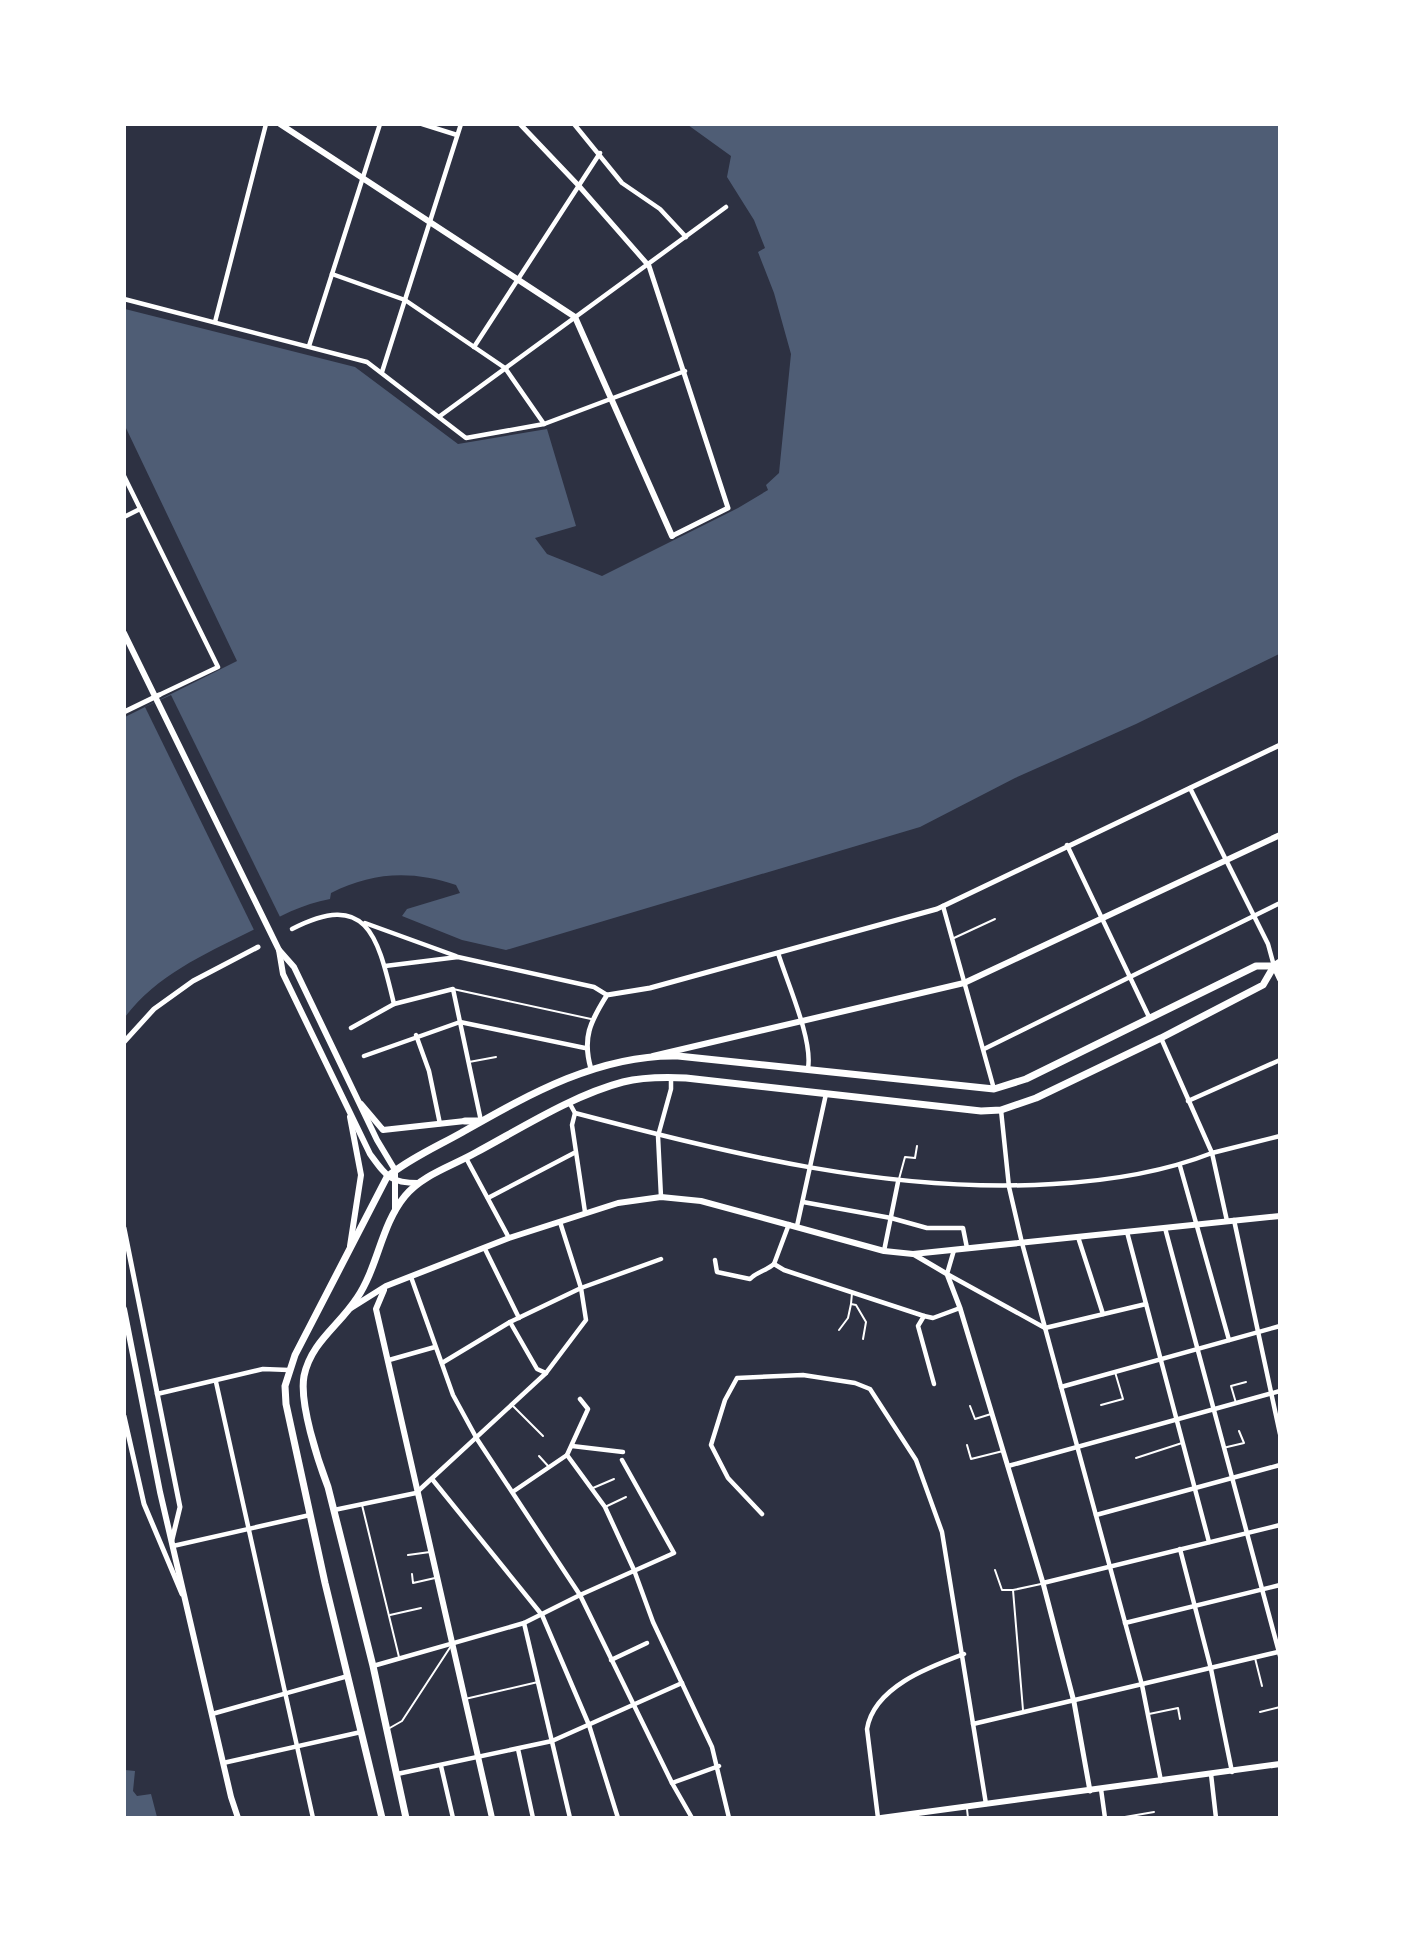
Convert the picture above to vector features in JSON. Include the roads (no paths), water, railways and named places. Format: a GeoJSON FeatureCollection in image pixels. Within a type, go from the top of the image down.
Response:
{"type":"FeatureCollection","features":[{"type":"Feature","properties":{"kind":"main road"},"geometry":{"type":"LineString","coordinates":[[280,124],[575,317],[672,536]]}},
{"type":"Feature","properties":{"kind":"main road"},"geometry":{"type":"LineString","coordinates":[[124,633],[152,684],[279,950],[283,974],[370,1154],[387,1177],[396,1182],[418,1183]]}},
{"type":"Feature","properties":{"kind":"main road"},"geometry":{"type":"LineString","coordinates":[[382,1818],[310,1515],[286,1404],[285,1386],[289,1370],[350,1245],[387,1177],[395,1170],[481,1121],[591,1070],[964,983],[1280,835]]}},
{"type":"Feature","properties":{"kind":"main road"},"geometry":{"type":"LineString","coordinates":[[279,950],[294,966],[357,1099],[395,1170],[395,1212]]}},
{"type":"Feature","properties":{"kind":"main road"},"geometry":{"type":"LineString","coordinates":[[1277,964],[1280,980]]}},
{"type":"Feature","properties":{"kind":"main road"},"geometry":{"type":"LineString","coordinates":[[649,1057],[678,1056],[808,1068],[994,1089],[1026,1079],[1256,966],[1277,964]]}},
{"type":"Feature","properties":{"kind":"main road"},"geometry":{"type":"LineString","coordinates":[[405,1818],[373,1666],[318,1460],[304,1398],[303,1381],[313,1350],[351,1308],[364,1287],[395,1212],[404,1196],[418,1183],[570,1104],[624,1081],[671,1077],[981,1111],[1001,1110],[1043,1095],[1263,985],[1277,964]]}},
{"type":"Feature","properties":{"kind":"main road"},"geometry":{"type":"LineString","coordinates":[[357,1099],[383,1130],[481,1121]]}},
{"type":"Feature","properties":{"kind":"main road"},"geometry":{"type":"LineString","coordinates":[[350,1114],[361,1175],[350,1245]]}},
{"type":"Feature","properties":{"kind":"main road"},"geometry":{"type":"LineString","coordinates":[[351,1308],[386,1286],[509,1238],[618,1203],[661,1197],[701,1201],[884,1251],[913,1254],[1280,1216]]}},
{"type":"Feature","properties":{"kind":"main road"},"geometry":{"type":"LineString","coordinates":[[386,1286],[377,1302],[376,1309],[435,1578],[492,1818]]}},
{"type":"Feature","properties":{"kind":"main road"},"geometry":{"type":"LineString","coordinates":[[124,1309],[160,1492],[233,1806],[238,1818]]}},
{"type":"Feature","properties":{"kind":"main road"},"geometry":{"type":"LineString","coordinates":[[880,1818],[1101,1790],[1280,1764]]}},
{"type":"Feature","properties":{"kind":"main road"},"geometry":{"type":"LineString","coordinates":[[233,1806],[233,1818]]}},
{"type":"Feature","properties":{"kind":"street"},"geometry":{"type":"LineString","coordinates":[[215,322],[266,124]]}},
{"type":"Feature","properties":{"kind":"street"},"geometry":{"type":"LineString","coordinates":[[309,346],[380,124]]}},
{"type":"Feature","properties":{"kind":"street"},"geometry":{"type":"LineString","coordinates":[[422,124],[458,135]]}},
{"type":"Feature","properties":{"kind":"street"},"geometry":{"type":"LineString","coordinates":[[382,372],[461,124]]}},
{"type":"Feature","properties":{"kind":"street"},"geometry":{"type":"LineString","coordinates":[[520,124],[579,186],[649,266],[728,508],[672,536]]}},
{"type":"Feature","properties":{"kind":"street"},"geometry":{"type":"LineString","coordinates":[[574,124],[600,153],[622,183],[660,209],[686,237]]}},
{"type":"Feature","properties":{"kind":"street"},"geometry":{"type":"LineString","coordinates":[[474,347],[516,279],[600,153]]}},
{"type":"Feature","properties":{"kind":"street"},"geometry":{"type":"LineString","coordinates":[[440,416],[649,266],[726,207]]}},
{"type":"Feature","properties":{"kind":"street"},"geometry":{"type":"LineString","coordinates":[[332,274],[405,300],[505,368],[544,424]]}},
{"type":"Feature","properties":{"kind":"street"},"geometry":{"type":"LineString","coordinates":[[124,299],[367,362],[466,438],[544,424],[685,371]]}},
{"type":"Feature","properties":{"kind":"street"},"geometry":{"type":"LineString","coordinates":[[124,476],[218,667],[124,712]]}},
{"type":"Feature","properties":{"kind":"street"},"geometry":{"type":"LineString","coordinates":[[124,517],[140,509]]}},
{"type":"Feature","properties":{"kind":"street"},"geometry":{"type":"LineString","coordinates":[[292,929],[328,914],[345,913],[458,957],[594,987],[607,995],[650,988],[943,906],[1280,745]]}},
{"type":"Feature","properties":{"kind":"street"},"geometry":{"type":"LineString","coordinates":[[1190,788],[1277,964]]}},
{"type":"Feature","properties":{"kind":"street"},"geometry":{"type":"LineString","coordinates":[[1067,845],[1149,1017]]}},
{"type":"Feature","properties":{"kind":"street"},"geometry":{"type":"LineString","coordinates":[[984,1049],[1280,903]]}},
{"type":"Feature","properties":{"kind":"street"},"geometry":{"type":"LineString","coordinates":[[943,906],[994,1089]]}},
{"type":"Feature","properties":{"kind":"street"},"geometry":{"type":"LineString","coordinates":[[364,922],[385,966],[394,1004]]}},
{"type":"Feature","properties":{"kind":"street"},"geometry":{"type":"LineString","coordinates":[[124,1042],[154,1009],[184,988],[258,947]]}},
{"type":"Feature","properties":{"kind":"street"},"geometry":{"type":"LineString","coordinates":[[778,953],[810,1059],[808,1068]]}},
{"type":"Feature","properties":{"kind":"street"},"geometry":{"type":"LineString","coordinates":[[385,966],[458,957]]}},
{"type":"Feature","properties":{"kind":"street"},"geometry":{"type":"LineString","coordinates":[[351,1028],[394,1004],[453,989],[481,1121]]}},
{"type":"Feature","properties":{"kind":"street"},"geometry":{"type":"LineString","coordinates":[[591,1070],[585,1048],[592,1019],[607,995]]}},
{"type":"Feature","properties":{"kind":"street"},"geometry":{"type":"LineString","coordinates":[[364,1056],[416,1035],[460,1022],[585,1048]]}},
{"type":"Feature","properties":{"kind":"street"},"geometry":{"type":"LineString","coordinates":[[416,1035],[429,1071],[440,1124]]}},
{"type":"Feature","properties":{"kind":"street"},"geometry":{"type":"LineString","coordinates":[[1161,1038],[1212,1153],[1258,1332],[1280,1434]]}},
{"type":"Feature","properties":{"kind":"street"},"geometry":{"type":"LineString","coordinates":[[1188,1101],[1280,1060]]}},
{"type":"Feature","properties":{"kind":"street"},"geometry":{"type":"LineString","coordinates":[[661,1197],[658,1136],[671,1089],[671,1077]]}},
{"type":"Feature","properties":{"kind":"street"},"geometry":{"type":"LineString","coordinates":[[797,1226],[826,1094]]}},
{"type":"Feature","properties":{"kind":"street"},"geometry":{"type":"LineString","coordinates":[[570,1104],[575,1113],[572,1125],[574,1153],[585,1212]]}},
{"type":"Feature","properties":{"kind":"street"},"geometry":{"type":"LineString","coordinates":[[1001,1110],[1009,1187],[1022,1243],[1142,1685],[1161,1781]]}},
{"type":"Feature","properties":{"kind":"street"},"geometry":{"type":"LineString","coordinates":[[575,1113],[658,1136],[811,1168],[898,1182],[1009,1187],[1097,1182],[1180,1166],[1212,1153],[1280,1136]]}},
{"type":"Feature","properties":{"kind":"street"},"geometry":{"type":"LineString","coordinates":[[488,1198],[574,1153]]}},
{"type":"Feature","properties":{"kind":"street"},"geometry":{"type":"LineString","coordinates":[[466,1158],[509,1238]]}},
{"type":"Feature","properties":{"kind":"street"},"geometry":{"type":"LineString","coordinates":[[1180,1166],[1194,1224],[1229,1341]]}},
{"type":"Feature","properties":{"kind":"street"},"geometry":{"type":"LineString","coordinates":[[884,1251],[898,1182]]}},
{"type":"Feature","properties":{"kind":"street"},"geometry":{"type":"LineString","coordinates":[[803,1202],[891,1218],[927,1228],[963,1228],[967,1248]]}},
{"type":"Feature","properties":{"kind":"street"},"geometry":{"type":"LineString","coordinates":[[333,1510],[416,1493],[546,1373],[586,1320],[581,1288],[560,1222]]}},
{"type":"Feature","properties":{"kind":"street"},"geometry":{"type":"LineString","coordinates":[[715,1260],[717,1272],[750,1279],[759,1271],[768,1270],[774,1264],[789,1224]]}},
{"type":"Feature","properties":{"kind":"street"},"geometry":{"type":"LineString","coordinates":[[124,1228],[180,1507],[172,1544],[310,1515]]}},
{"type":"Feature","properties":{"kind":"street"},"geometry":{"type":"LineString","coordinates":[[973,1724],[1279,1654],[1165,1228]]}},
{"type":"Feature","properties":{"kind":"street"},"geometry":{"type":"LineString","coordinates":[[1126,1232],[1209,1542]]}},
{"type":"Feature","properties":{"kind":"street"},"geometry":{"type":"LineString","coordinates":[[1078,1237],[1103,1314]]}},
{"type":"Feature","properties":{"kind":"street"},"geometry":{"type":"LineString","coordinates":[[485,1249],[519,1318]]}},
{"type":"Feature","properties":{"kind":"street"},"geometry":{"type":"LineString","coordinates":[[954,1250],[947,1274],[960,1308],[1043,1583],[1074,1702],[1090,1791]]}},
{"type":"Feature","properties":{"kind":"street"},"geometry":{"type":"LineString","coordinates":[[913,1254],[1045,1328],[1146,1304]]}},
{"type":"Feature","properties":{"kind":"street"},"geometry":{"type":"LineString","coordinates":[[442,1363],[510,1322],[581,1288],[661,1259]]}},
{"type":"Feature","properties":{"kind":"street"},"geometry":{"type":"LineString","coordinates":[[774,1264],[784,1270],[924,1316],[933,1318],[960,1308]]}},
{"type":"Feature","properties":{"kind":"street"},"geometry":{"type":"LineString","coordinates":[[411,1277],[453,1395],[477,1439],[514,1491],[580,1594],[633,1705],[692,1818]]}},
{"type":"Feature","properties":{"kind":"street"},"geometry":{"type":"LineString","coordinates":[[924,1316],[918,1326],[934,1384]]}},
{"type":"Feature","properties":{"kind":"street"},"geometry":{"type":"LineString","coordinates":[[510,1322],[537,1369],[546,1373]]}},
{"type":"Feature","properties":{"kind":"street"},"geometry":{"type":"LineString","coordinates":[[1061,1387],[1280,1326]]}},
{"type":"Feature","properties":{"kind":"street"},"geometry":{"type":"LineString","coordinates":[[389,1360],[435,1347]]}},
{"type":"Feature","properties":{"kind":"street"},"geometry":{"type":"LineString","coordinates":[[157,1394],[216,1382],[263,1369],[289,1370]]}},
{"type":"Feature","properties":{"kind":"street"},"geometry":{"type":"LineString","coordinates":[[762,1514],[728,1478],[711,1445],[725,1400],[737,1378],[803,1375],[855,1383],[870,1389],[916,1460],[942,1532],[964,1654],[986,1804]]}},
{"type":"Feature","properties":{"kind":"street"},"geometry":{"type":"LineString","coordinates":[[216,1382],[313,1818]]}},
{"type":"Feature","properties":{"kind":"street"},"geometry":{"type":"LineString","coordinates":[[1008,1466],[1280,1391]]}},
{"type":"Feature","properties":{"kind":"street"},"geometry":{"type":"LineString","coordinates":[[514,1491],[567,1455],[588,1409],[580,1399]]}},
{"type":"Feature","properties":{"kind":"street"},"geometry":{"type":"LineString","coordinates":[[124,1416],[144,1504],[186,1604]]}},
{"type":"Feature","properties":{"kind":"street"},"geometry":{"type":"LineString","coordinates":[[572,1446],[622,1452]]}},
{"type":"Feature","properties":{"kind":"street"},"geometry":{"type":"LineString","coordinates":[[567,1455],[605,1507],[634,1570],[653,1622],[712,1746],[719,1767],[729,1818]]}},
{"type":"Feature","properties":{"kind":"street"},"geometry":{"type":"LineString","coordinates":[[373,1666],[524,1623],[580,1594],[674,1553],[622,1460]]}},
{"type":"Feature","properties":{"kind":"street"},"geometry":{"type":"LineString","coordinates":[[1096,1515],[1280,1465]]}},
{"type":"Feature","properties":{"kind":"street"},"geometry":{"type":"LineString","coordinates":[[432,1479],[542,1615],[589,1725],[618,1818]]}},
{"type":"Feature","properties":{"kind":"street"},"geometry":{"type":"LineString","coordinates":[[1043,1583],[1280,1525]]}},
{"type":"Feature","properties":{"kind":"street"},"geometry":{"type":"LineString","coordinates":[[1180,1549],[1210,1669],[1232,1772]]}},
{"type":"Feature","properties":{"kind":"street"},"geometry":{"type":"LineString","coordinates":[[1125,1623],[1280,1585]]}},
{"type":"Feature","properties":{"kind":"street"},"geometry":{"type":"LineString","coordinates":[[524,1623],[570,1818]]}},
{"type":"Feature","properties":{"kind":"street"},"geometry":{"type":"LineString","coordinates":[[611,1660],[647,1643]]}},
{"type":"Feature","properties":{"kind":"street"},"geometry":{"type":"LineString","coordinates":[[880,1818],[867,1729],[869,1714],[882,1698],[924,1669],[964,1654]]}},
{"type":"Feature","properties":{"kind":"street"},"geometry":{"type":"LineString","coordinates":[[212,1714],[348,1676]]}},
{"type":"Feature","properties":{"kind":"street"},"geometry":{"type":"LineString","coordinates":[[397,1774],[478,1759],[552,1741],[682,1683]]}},
{"type":"Feature","properties":{"kind":"street"},"geometry":{"type":"LineString","coordinates":[[223,1763],[298,1748],[361,1732]]}},
{"type":"Feature","properties":{"kind":"street"},"geometry":{"type":"LineString","coordinates":[[518,1749],[533,1818]]}},
{"type":"Feature","properties":{"kind":"street"},"geometry":{"type":"LineString","coordinates":[[441,1766],[453,1818]]}},
{"type":"Feature","properties":{"kind":"street"},"geometry":{"type":"LineString","coordinates":[[672,1783],[719,1767]]}},
{"type":"Feature","properties":{"kind":"street"},"geometry":{"type":"LineString","coordinates":[[1211,1774],[1216,1818]]}},
{"type":"Feature","properties":{"kind":"street"},"geometry":{"type":"LineString","coordinates":[[1101,1790],[1105,1818]]}},
{"type":"Feature","properties":{"kind":"lane"},"geometry":{"type":"LineString","coordinates":[[952,939],[995,920]]}},
{"type":"Feature","properties":{"kind":"lane"},"geometry":{"type":"LineString","coordinates":[[453,989],[592,1019]]}},
{"type":"Feature","properties":{"kind":"lane"},"geometry":{"type":"LineString","coordinates":[[468,1062],[496,1057]]}},
{"type":"Feature","properties":{"kind":"lane"},"geometry":{"type":"LineString","coordinates":[[898,1182],[905,1157],[915,1158],[917,1146]]}},
{"type":"Feature","properties":{"kind":"lane"},"geometry":{"type":"LineString","coordinates":[[839,1330],[848,1318],[852,1291]]}},
{"type":"Feature","properties":{"kind":"lane"},"geometry":{"type":"LineString","coordinates":[[851,1304],[856,1305],[866,1322],[863,1339]]}},
{"type":"Feature","properties":{"kind":"lane"},"geometry":{"type":"LineString","coordinates":[[1101,1405],[1123,1399],[1115,1372]]}},
{"type":"Feature","properties":{"kind":"lane"},"geometry":{"type":"LineString","coordinates":[[1236,1403],[1231,1386],[1246,1382]]}},
{"type":"Feature","properties":{"kind":"lane"},"geometry":{"type":"LineString","coordinates":[[512,1405],[543,1436]]}},
{"type":"Feature","properties":{"kind":"lane"},"geometry":{"type":"LineString","coordinates":[[970,1406],[975,1419],[991,1414]]}},
{"type":"Feature","properties":{"kind":"lane"},"geometry":{"type":"LineString","coordinates":[[1223,1448],[1244,1443],[1239,1431]]}},
{"type":"Feature","properties":{"kind":"lane"},"geometry":{"type":"LineString","coordinates":[[1136,1458],[1182,1443]]}},
{"type":"Feature","properties":{"kind":"lane"},"geometry":{"type":"LineString","coordinates":[[967,1445],[971,1459],[1003,1451]]}},
{"type":"Feature","properties":{"kind":"lane"},"geometry":{"type":"LineString","coordinates":[[539,1456],[549,1467]]}},
{"type":"Feature","properties":{"kind":"lane"},"geometry":{"type":"LineString","coordinates":[[593,1488],[614,1479]]}},
{"type":"Feature","properties":{"kind":"lane"},"geometry":{"type":"LineString","coordinates":[[605,1507],[626,1497]]}},
{"type":"Feature","properties":{"kind":"lane"},"geometry":{"type":"LineString","coordinates":[[362,1504],[399,1660]]}},
{"type":"Feature","properties":{"kind":"lane"},"geometry":{"type":"LineString","coordinates":[[408,1555],[430,1552]]}},
{"type":"Feature","properties":{"kind":"lane"},"geometry":{"type":"LineString","coordinates":[[995,1570],[1002,1590],[1043,1583]]}},
{"type":"Feature","properties":{"kind":"lane"},"geometry":{"type":"LineString","coordinates":[[412,1574],[413,1583],[435,1578]]}},
{"type":"Feature","properties":{"kind":"lane"},"geometry":{"type":"LineString","coordinates":[[1012,1590],[1024,1713]]}},
{"type":"Feature","properties":{"kind":"lane"},"geometry":{"type":"LineString","coordinates":[[390,1615],[421,1608]]}},
{"type":"Feature","properties":{"kind":"lane"},"geometry":{"type":"LineString","coordinates":[[387,1730],[402,1721],[452,1644]]}},
{"type":"Feature","properties":{"kind":"lane"},"geometry":{"type":"LineString","coordinates":[[1255,1658],[1262,1686]]}},
{"type":"Feature","properties":{"kind":"lane"},"geometry":{"type":"LineString","coordinates":[[464,1700],[538,1682]]}},
{"type":"Feature","properties":{"kind":"lane"},"geometry":{"type":"LineString","coordinates":[[1260,1712],[1280,1707]]}},
{"type":"Feature","properties":{"kind":"lane"},"geometry":{"type":"LineString","coordinates":[[1148,1714],[1178,1708],[1180,1719]]}},
{"type":"Feature","properties":{"kind":"lane"},"geometry":{"type":"LineString","coordinates":[[966,1807],[968,1818]]}},
{"type":"Feature","properties":{"kind":"lane"},"geometry":{"type":"LineString","coordinates":[[1119,1818],[1154,1812]]}},
{"type":"Feature","properties":{"kind":"water"},"geometry":{"type":"Polygon","coordinates":[[[688,125],[1279,125],[1279,654],[1136,724],[1015,778],[920,827],[506,950],[462,940],[402,916],[407,909],[460,893],[456,885],[408,875],[377,877],[346,886],[331,893],[330,899],[288,912],[182,967],[151,989],[125,1017],[125,717],[237,661],[125,426],[125,309],[355,367],[458,444],[547,429],[576,526],[535,538],[547,554],[602,576],[738,508],[768,490],[766,485],[779,473],[791,354],[774,293],[758,252],[765,248],[754,220],[727,177],[731,156],[688,125]]]}},
{"type":"Feature","properties":{"kind":"water"},"geometry":{"type":"Polygon","coordinates":[[[125,1770],[135,1771],[133,1791],[137,1796],[151,1794],[157,1817],[125,1817],[125,1770]]]}}]}
